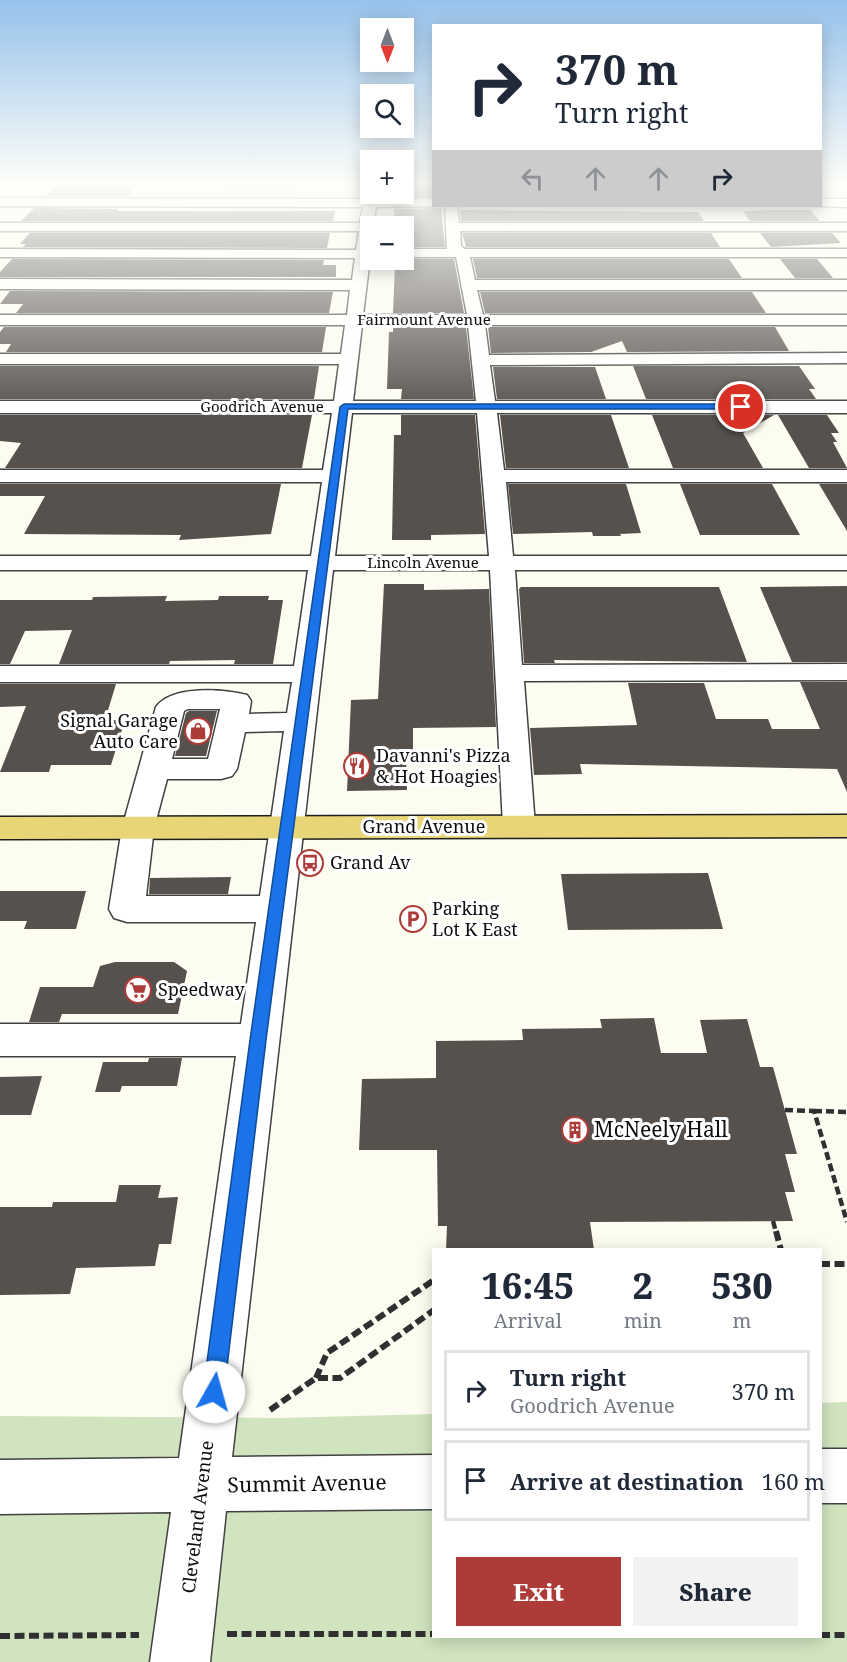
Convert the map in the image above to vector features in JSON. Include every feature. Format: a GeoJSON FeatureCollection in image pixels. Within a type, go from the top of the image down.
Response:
{"type":"FeatureCollection","features":[{"type":"Feature","properties":{"kind":"main road","name":"Grand Avenue"},"geometry":{"type":"LineString","coordinates":[[0,828],[847,826]]}},
{"type":"Feature","properties":{"kind":"street"},"geometry":{"type":"LineString","coordinates":[[463,262],[476,320],[494,476],[519,826]]}},
{"type":"Feature","properties":{"kind":"street"},"geometry":{"type":"LineString","coordinates":[[751,262],[833,376]]}},
{"type":"Feature","properties":{"kind":"street","name":"Cleveland Avenue"},"geometry":{"type":"LineString","coordinates":[[180,1662],[258,1040],[324,563],[359,285],[363,270]]}},
{"type":"Feature","properties":{"kind":"street"},"geometry":{"type":"LineString","coordinates":[[0,284],[359,285]]}},
{"type":"Feature","properties":{"kind":"street"},"geometry":{"type":"LineString","coordinates":[[468,285],[847,285]]}},
{"type":"Feature","properties":{"kind":"street","name":"Fairmount Avenue"},"geometry":{"type":"LineString","coordinates":[[0,320],[476,320],[802,332],[847,320]]}},
{"type":"Feature","properties":{"kind":"street"},"geometry":{"type":"LineString","coordinates":[[479,360],[847,358]]}},
{"type":"Feature","properties":{"kind":"street"},"geometry":{"type":"LineString","coordinates":[[0,359],[350,359]]}},
{"type":"Feature","properties":{"kind":"street","name":"Goodrich Avenue"},"geometry":{"type":"LineString","coordinates":[[0,407],[847,407]]}},
{"type":"Feature","properties":{"kind":"street"},"geometry":{"type":"LineString","coordinates":[[0,476],[335,476]]}},
{"type":"Feature","properties":{"kind":"street"},"geometry":{"type":"LineString","coordinates":[[494,476],[847,477]]}},
{"type":"Feature","properties":{"kind":"street","name":"Lincoln Avenue"},"geometry":{"type":"LineString","coordinates":[[0,563],[847,563]]}},
{"type":"Feature","properties":{"kind":"street"},"geometry":{"type":"LineString","coordinates":[[508,673],[847,672]]}},
{"type":"Feature","properties":{"kind":"street"},"geometry":{"type":"LineString","coordinates":[[0,674],[308,674]]}},
{"type":"Feature","properties":{"kind":"street"},"geometry":{"type":"LineString","coordinates":[[154,769],[221,769],[237,701],[175,702],[171,707],[154,769],[138,828],[127,909],[276,909]]}},
{"type":"Feature","properties":{"kind":"street"},"geometry":{"type":"LineString","coordinates":[[231,724],[302,721]]}},
{"type":"Feature","properties":{"kind":"street"},"geometry":{"type":"LineString","coordinates":[[0,1040],[258,1040]]}},
{"type":"Feature","properties":{"kind":"street"},"geometry":{"type":"LineString","coordinates":[[822,1476],[847,1476]]}},
{"type":"Feature","properties":{"kind":"street","name":"Summit Avenue"},"geometry":{"type":"LineString","coordinates":[[0,1487],[432,1482]]}},
{"type":"Feature","properties":{"kind":"path"},"geometry":{"type":"LineString","coordinates":[[785,1110],[847,1112]]}},
{"type":"Feature","properties":{"kind":"path"},"geometry":{"type":"LineString","coordinates":[[814,1111],[847,1222]]}},
{"type":"Feature","properties":{"kind":"path"},"geometry":{"type":"LineString","coordinates":[[773,1221],[780,1248]]}},
{"type":"Feature","properties":{"kind":"path"},"geometry":{"type":"LineString","coordinates":[[822,1263],[847,1264]]}},
{"type":"Feature","properties":{"kind":"path"},"geometry":{"type":"LineString","coordinates":[[270,1410],[316,1378],[327,1353],[432,1281]]}},
{"type":"Feature","properties":{"kind":"path"},"geometry":{"type":"LineString","coordinates":[[316,1378],[340,1378],[432,1311]]}},
{"type":"Feature","properties":{"kind":"path"},"geometry":{"type":"LineString","coordinates":[[822,1635],[847,1635]]}},
{"type":"Feature","properties":{"kind":"green space"},"geometry":{"type":"Polygon","coordinates":[[[847,1402],[847,1662],[0,1662],[0,1416],[281,1418],[432,1414],[432,1638],[822,1638],[822,1403],[847,1402]]]}},
{"type":"Feature","properties":{"kind":"building"},"geometry":{"type":"Polygon","coordinates":[[[10,262],[324,262],[323,265],[336,265],[336,277],[0,277],[0,272],[10,262]]]}},
{"type":"Feature","properties":{"kind":"building"},"geometry":{"type":"Polygon","coordinates":[[[414,262],[454,262],[464,313],[393,313],[395,270],[414,270],[414,262]]]}},
{"type":"Feature","properties":{"kind":"building"},"geometry":{"type":"Polygon","coordinates":[[[474,262],[731,262],[742,278],[477,278],[474,262]]]}},
{"type":"Feature","properties":{"kind":"building"},"geometry":{"type":"Polygon","coordinates":[[[782,262],[819,262],[833,278],[795,278],[782,262]]]}},
{"type":"Feature","properties":{"kind":"building"},"geometry":{"type":"Polygon","coordinates":[[[10,291],[333,292],[329,313],[16,313],[23,304],[0,304],[10,291]]]}},
{"type":"Feature","properties":{"kind":"building"},"geometry":{"type":"Polygon","coordinates":[[[480,292],[752,292],[766,313],[485,313],[480,292]]]}},
{"type":"Feature","properties":{"kind":"building"},"geometry":{"type":"Polygon","coordinates":[[[4,327],[326,327],[322,352],[6,352],[11,344],[0,344],[0,332],[4,327]]]}},
{"type":"Feature","properties":{"kind":"building"},"geometry":{"type":"Polygon","coordinates":[[[393,327],[466,327],[474,399],[401,399],[402,389],[387,389],[389,332],[393,332],[393,327]]]}},
{"type":"Feature","properties":{"kind":"building"},"geometry":{"type":"Polygon","coordinates":[[[488,327],[775,327],[789,351],[627,352],[622,341],[591,352],[491,353],[488,327]]]}},
{"type":"Feature","properties":{"kind":"building"},"geometry":{"type":"Polygon","coordinates":[[[0,366],[319,366],[314,399],[0,399],[0,366]]]}},
{"type":"Feature","properties":{"kind":"building"},"geometry":{"type":"Polygon","coordinates":[[[633,366],[799,366],[815,389],[809,389],[816,399],[646,399],[633,366]]]}},
{"type":"Feature","properties":{"kind":"building"},"geometry":{"type":"Polygon","coordinates":[[[493,367],[595,367],[606,399],[497,399],[493,367]]]}},
{"type":"Feature","properties":{"kind":"building"},"geometry":{"type":"Polygon","coordinates":[[[0,415],[312,415],[302,468],[5,468],[21,443],[0,441],[0,415]]]}},
{"type":"Feature","properties":{"kind":"building"},"geometry":{"type":"Polygon","coordinates":[[[401,415],[475,415],[485,534],[431,535],[431,540],[392,540],[394,435],[401,435],[401,415]]]}},
{"type":"Feature","properties":{"kind":"building"},"geometry":{"type":"Polygon","coordinates":[[[500,415],[611,415],[629,468],[506,468],[500,415]]]}},
{"type":"Feature","properties":{"kind":"building"},"geometry":{"type":"Polygon","coordinates":[[[652,415],[774,415],[743,433],[763,468],[673,468],[652,415]]]}},
{"type":"Feature","properties":{"kind":"building"},"geometry":{"type":"Polygon","coordinates":[[[778,415],[827,415],[839,433],[831,433],[837,442],[833,442],[847,468],[809,468],[778,415]]]}},
{"type":"Feature","properties":{"kind":"building"},"geometry":{"type":"Polygon","coordinates":[[[0,484],[281,484],[271,534],[179,540],[181,535],[24,534],[45,496],[0,496],[0,484]]]}},
{"type":"Feature","properties":{"kind":"building"},"geometry":{"type":"Polygon","coordinates":[[[508,484],[626,484],[641,533],[620,534],[621,536],[593,536],[592,532],[513,534],[508,484]]]}},
{"type":"Feature","properties":{"kind":"building"},"geometry":{"type":"Polygon","coordinates":[[[680,484],[772,484],[800,535],[700,535],[680,484]]]}},
{"type":"Feature","properties":{"kind":"building"},"geometry":{"type":"Polygon","coordinates":[[[819,484],[847,484],[847,531],[819,484]]]}},
{"type":"Feature","properties":{"kind":"building"},"geometry":{"type":"Polygon","coordinates":[[[384,584],[424,584],[424,590],[489,589],[496,727],[413,728],[413,760],[406,760],[407,790],[347,791],[351,700],[378,699],[384,584]]]}},
{"type":"Feature","properties":{"kind":"building"},"geometry":{"type":"Polygon","coordinates":[[[847,586],[847,662],[792,662],[760,587],[847,586]]]}},
{"type":"Feature","properties":{"kind":"building"},"geometry":{"type":"Polygon","coordinates":[[[521,587],[719,587],[747,662],[554,660],[555,663],[524,663],[519,589],[521,587]]]}},
{"type":"Feature","properties":{"kind":"building"},"geometry":{"type":"Polygon","coordinates":[[[167,596],[165,601],[218,600],[219,596],[269,596],[268,600],[283,600],[273,664],[234,664],[235,660],[170,661],[169,664],[59,664],[72,630],[25,631],[10,664],[0,664],[0,600],[92,600],[93,597],[167,596]]]}},
{"type":"Feature","properties":{"kind":"building"},"geometry":{"type":"Polygon","coordinates":[[[800,682],[847,682],[847,792],[837,769],[580,764],[582,774],[534,775],[530,728],[637,725],[628,683],[704,683],[716,719],[768,719],[772,729],[820,729],[800,682]]]}},
{"type":"Feature","properties":{"kind":"building"},"geometry":{"type":"Polygon","coordinates":[[[0,684],[116,684],[105,720],[125,720],[111,765],[51,765],[49,772],[0,772],[26,706],[0,707],[0,684]]]}},
{"type":"Feature","properties":{"kind":"building","name":"Signal Garage Auto Care"},"geometry":{"type":"Polygon","coordinates":[[[189,711],[217,711],[206,756],[175,756],[186,713],[189,711]]]}},
{"type":"Feature","properties":{"kind":"building"},"geometry":{"type":"Polygon","coordinates":[[[708,873],[723,929],[568,930],[561,874],[708,873]]]}},
{"type":"Feature","properties":{"kind":"building"},"geometry":{"type":"Polygon","coordinates":[[[231,877],[228,894],[149,894],[150,878],[231,877]]]}},
{"type":"Feature","properties":{"kind":"building"},"geometry":{"type":"Polygon","coordinates":[[[0,891],[86,891],[76,929],[24,929],[27,921],[0,921],[0,891]]]}},
{"type":"Feature","properties":{"kind":"building","name":"Speedway"},"geometry":{"type":"Polygon","coordinates":[[[115,962],[174,962],[187,971],[178,1014],[62,1014],[59,1022],[29,1022],[40,987],[93,987],[100,966],[115,962]]]}},
{"type":"Feature","properties":{"kind":"building","name":"McNeely Hall"},"geometry":{"type":"Polygon","coordinates":[[[654,1018],[661,1053],[707,1053],[700,1020],[747,1019],[760,1067],[773,1067],[797,1154],[785,1154],[795,1192],[785,1192],[793,1221],[590,1222],[594,1248],[446,1248],[447,1226],[438,1226],[437,1150],[359,1150],[362,1079],[436,1078],[436,1041],[523,1040],[522,1029],[602,1028],[600,1019],[654,1018]]]}},
{"type":"Feature","properties":{"kind":"building"},"geometry":{"type":"Polygon","coordinates":[[[149,1058],[182,1058],[177,1086],[122,1086],[120,1092],[95,1092],[103,1062],[148,1062],[149,1058]]]}},
{"type":"Feature","properties":{"kind":"building"},"geometry":{"type":"Polygon","coordinates":[[[42,1076],[31,1115],[0,1115],[0,1077],[42,1076]]]}},
{"type":"Feature","properties":{"kind":"building"},"geometry":{"type":"Polygon","coordinates":[[[119,1185],[161,1185],[158,1198],[178,1197],[171,1244],[159,1244],[155,1266],[76,1268],[70,1294],[0,1295],[0,1207],[52,1207],[53,1202],[116,1202],[119,1185]]]}},
{"type":"Feature","properties":{"kind":"place","name":"Signal Garage Auto Care"},"geometry":{"type":"Point","coordinates":[198,731]}},
{"type":"Feature","properties":{"kind":"place","name":"Davanni's Pizza & Hot Hoagies"},"geometry":{"type":"Point","coordinates":[357,766]}},
{"type":"Feature","properties":{"kind":"place","name":"Grand Av"},"geometry":{"type":"Point","coordinates":[310,863]}},
{"type":"Feature","properties":{"kind":"place","name":"Parking Lot K East"},"geometry":{"type":"Point","coordinates":[413,919]}},
{"type":"Feature","properties":{"kind":"place","name":"Speedway"},"geometry":{"type":"Point","coordinates":[138,990]}},
{"type":"Feature","properties":{"kind":"place","name":"McNeely Hall"},"geometry":{"type":"Point","coordinates":[575,1130]}},
{"type":"Feature","properties":{"kind":"route"},"geometry":{"type":"LineString","coordinates":[[214,1392],[258,1040],[344,407],[741,407]]}}]}
